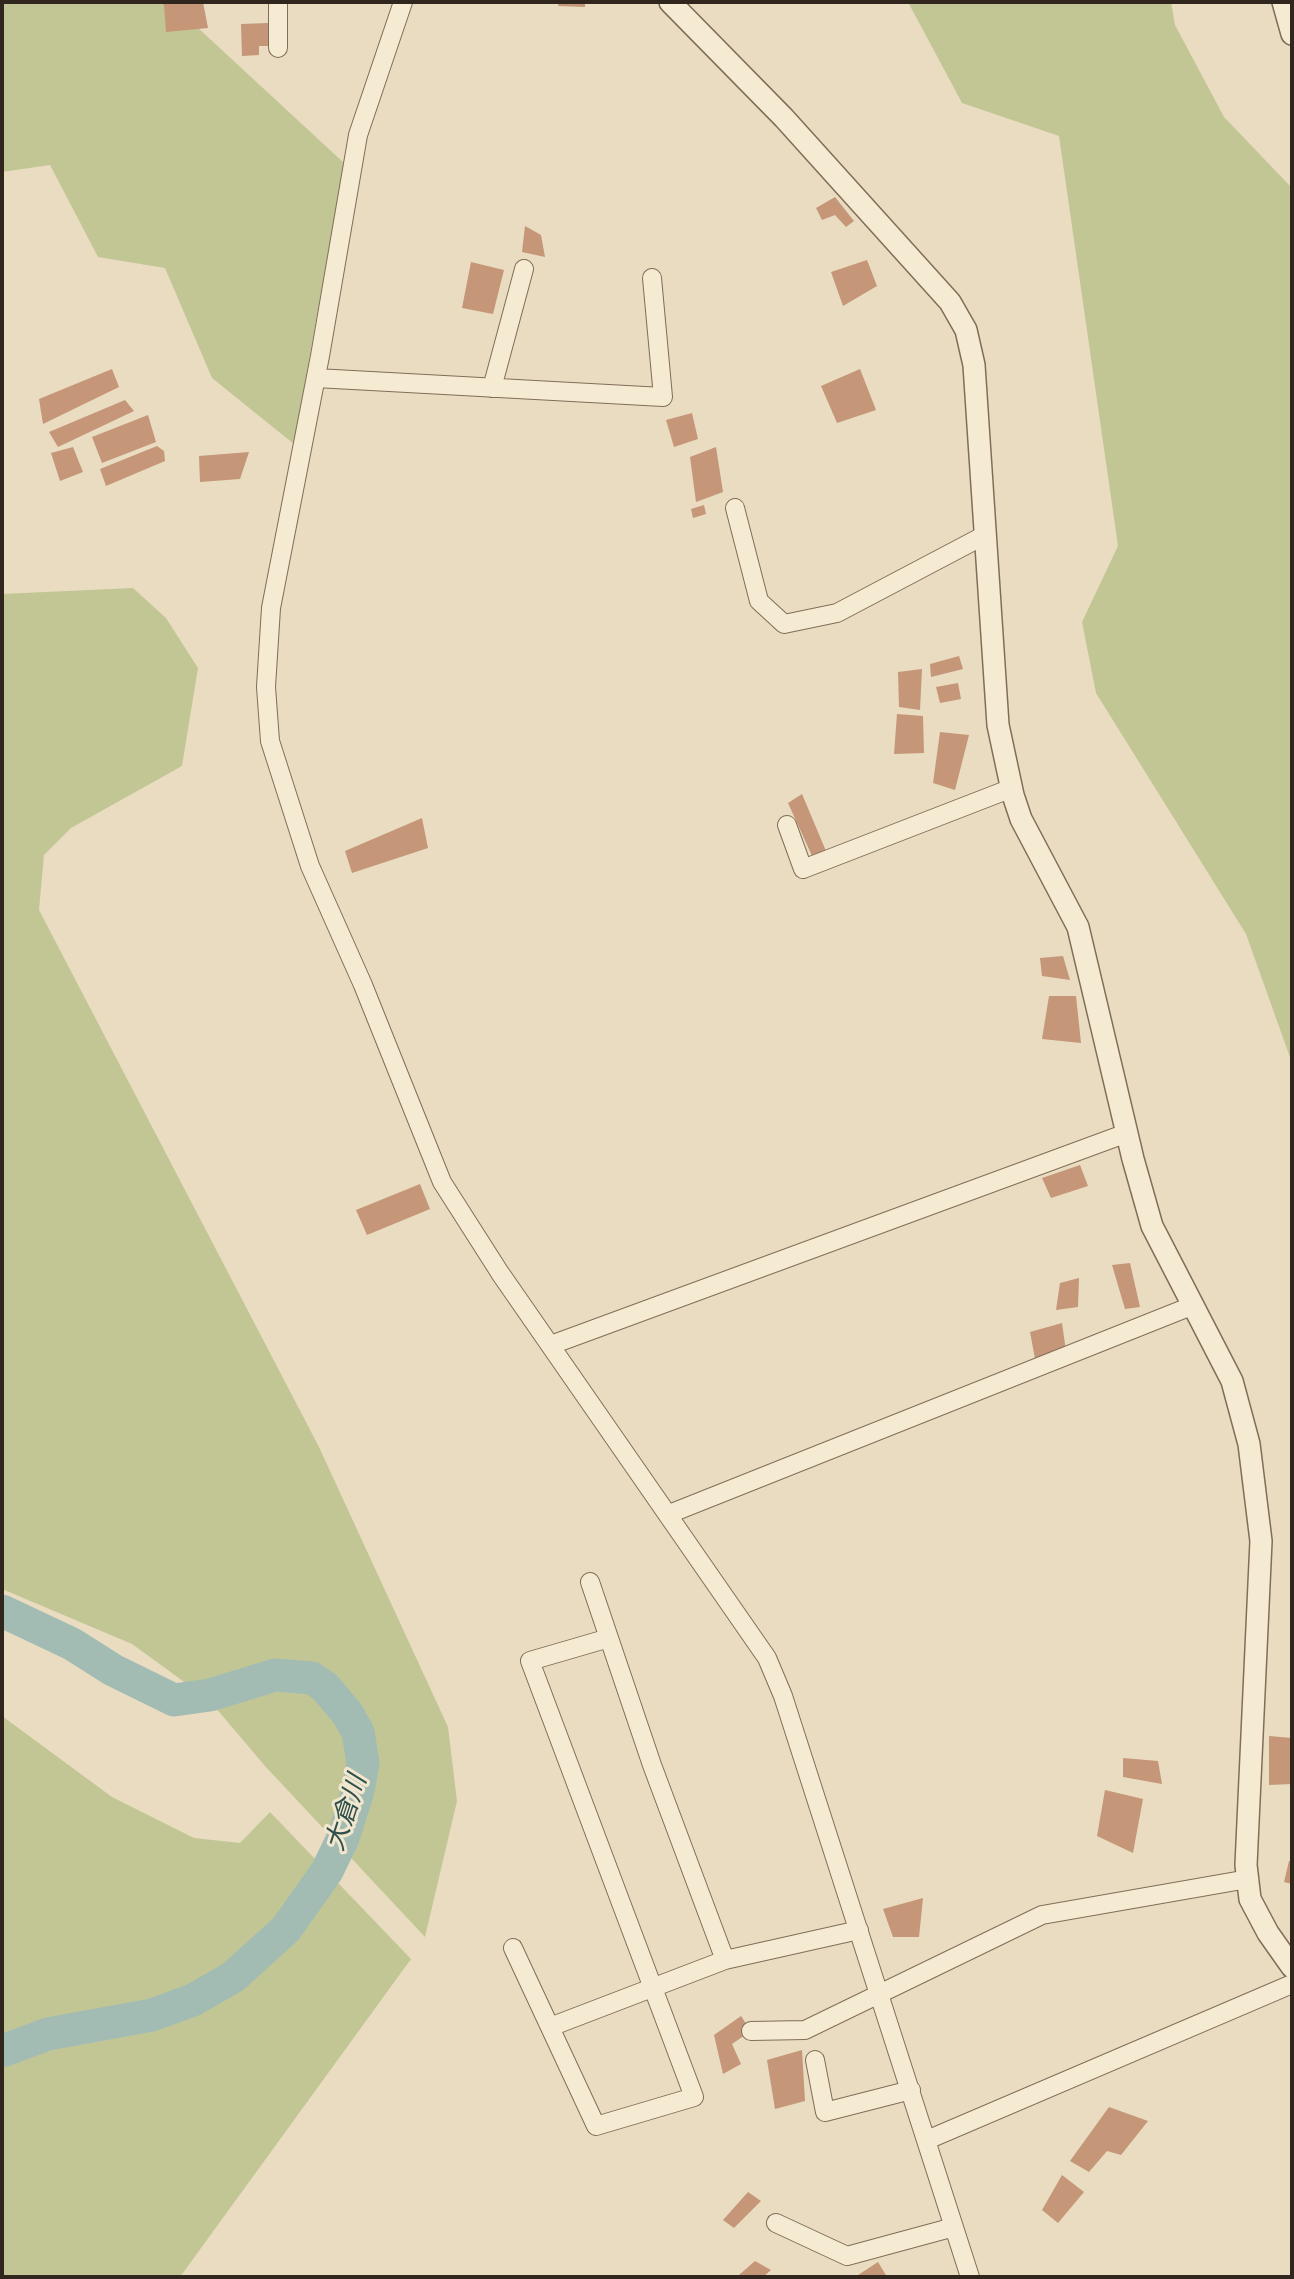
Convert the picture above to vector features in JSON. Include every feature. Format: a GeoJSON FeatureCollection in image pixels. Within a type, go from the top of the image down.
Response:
{"type":"FeatureCollection","features":[{"type":"Feature","properties":{"kind":"street"},"geometry":{"type":"LineString","coordinates":[[278,2],[278,48]]}},
{"type":"Feature","properties":{"kind":"street"},"geometry":{"type":"LineString","coordinates":[[403,2],[358,135],[316,378],[271,608],[266,687],[270,741],[310,866],[363,985],[442,1182],[500,1273],[767,1658],[783,1696],[970,2277]]}},
{"type":"Feature","properties":{"kind":"street"},"geometry":{"type":"LineString","coordinates":[[670,2],[802,139],[950,302],[966,330],[974,365],[999,725],[1012,788],[1021,819],[1078,927],[1152,1226],[1232,1381],[1249,1444],[1261,1541],[1246,1864],[1251,1899],[1268,1933],[1292,1967]]}},
{"type":"Feature","properties":{"kind":"street"},"geometry":{"type":"LineString","coordinates":[[1283,2],[1292,34]]}},
{"type":"Feature","properties":{"kind":"street"},"geometry":{"type":"LineString","coordinates":[[492,388],[524,269]]}},
{"type":"Feature","properties":{"kind":"street"},"geometry":{"type":"LineString","coordinates":[[316,378],[663,397],[652,278]]}},
{"type":"Feature","properties":{"kind":"street"},"geometry":{"type":"LineString","coordinates":[[736,508],[759,601],[784,624],[837,613],[985,535]]}},
{"type":"Feature","properties":{"kind":"street"},"geometry":{"type":"LineString","coordinates":[[787,825],[803,869],[1012,788]]}},
{"type":"Feature","properties":{"kind":"street"},"geometry":{"type":"LineString","coordinates":[[551,1345],[1127,1133]]}},
{"type":"Feature","properties":{"kind":"street"},"geometry":{"type":"LineString","coordinates":[[669,1514],[1194,1305]]}},
{"type":"Feature","properties":{"kind":"street"},"geometry":{"type":"LineString","coordinates":[[590,1581],[652,1765],[725,1960]]}},
{"type":"Feature","properties":{"kind":"street"},"geometry":{"type":"LineString","coordinates":[[513,1948],[596,2126],[694,2097],[530,1661],[609,1638]]}},
{"type":"Feature","properties":{"kind":"street"},"geometry":{"type":"LineString","coordinates":[[751,2031],[804,2030],[1042,1915],[1248,1880]]}},
{"type":"Feature","properties":{"kind":"street"},"geometry":{"type":"LineString","coordinates":[[550,2027],[725,1960],[859,1930]]}},
{"type":"Feature","properties":{"kind":"street"},"geometry":{"type":"LineString","coordinates":[[927,2140],[1292,1984]]}},
{"type":"Feature","properties":{"kind":"street"},"geometry":{"type":"LineString","coordinates":[[815,2060],[825,2112],[911,2090]]}},
{"type":"Feature","properties":{"kind":"street"},"geometry":{"type":"LineString","coordinates":[[776,2223],[847,2256],[954,2227]]}},
{"type":"Feature","properties":{"kind":"green space"},"geometry":{"type":"Polygon","coordinates":[[[2,2],[170,2],[344,163],[294,444],[212,378],[165,268],[98,257],[50,165],[2,172],[2,2]]]}},
{"type":"Feature","properties":{"kind":"green space"},"geometry":{"type":"Polygon","coordinates":[[[908,2],[1171,2],[1175,25],[1224,117],[1292,188],[1292,1063],[1246,934],[1096,693],[1082,622],[1118,546],[1059,136],[962,103],[908,2]]]}},
{"type":"Feature","properties":{"kind":"green space"},"geometry":{"type":"Polygon","coordinates":[[[133,588],[166,618],[198,668],[182,766],[71,828],[44,855],[39,910],[319,1447],[448,1727],[457,1801],[425,1937],[265,1766],[209,1700],[132,1644],[2,1589],[2,594],[133,588]]]}},
{"type":"Feature","properties":{"kind":"green space"},"geometry":{"type":"Polygon","coordinates":[[[2,1716],[112,1797],[194,1838],[240,1843],[270,1812],[411,1959],[180,2277],[2,2277],[2,1716]]]}},
{"type":"Feature","properties":{"kind":"building"},"geometry":{"type":"Polygon","coordinates":[[[159,2],[203,2],[208,28],[166,32],[164,5],[159,2]]]}},
{"type":"Feature","properties":{"kind":"building"},"geometry":{"type":"Polygon","coordinates":[[[559,2],[585,2],[585,7],[558,6],[559,2]]]}},
{"type":"Feature","properties":{"kind":"building"},"geometry":{"type":"Polygon","coordinates":[[[268,23],[269,46],[259,46],[259,55],[242,56],[241,24],[268,23]]]}},
{"type":"Feature","properties":{"kind":"building"},"geometry":{"type":"Polygon","coordinates":[[[835,197],[854,221],[846,227],[835,215],[822,220],[816,208],[835,197]]]}},
{"type":"Feature","properties":{"kind":"building"},"geometry":{"type":"Polygon","coordinates":[[[525,226],[541,235],[545,257],[522,252],[525,226]]]}},
{"type":"Feature","properties":{"kind":"building"},"geometry":{"type":"Polygon","coordinates":[[[867,260],[877,286],[843,306],[831,272],[867,260]]]}},
{"type":"Feature","properties":{"kind":"building"},"geometry":{"type":"Polygon","coordinates":[[[471,262],[504,270],[493,314],[462,308],[471,262]]]}},
{"type":"Feature","properties":{"kind":"building"},"geometry":{"type":"Polygon","coordinates":[[[112,369],[119,387],[43,424],[39,399],[112,369]]]}},
{"type":"Feature","properties":{"kind":"building"},"geometry":{"type":"Polygon","coordinates":[[[860,369],[876,410],[837,423],[821,386],[860,369]]]}},
{"type":"Feature","properties":{"kind":"building"},"geometry":{"type":"Polygon","coordinates":[[[125,400],[134,411],[58,447],[49,432],[125,400]]]}},
{"type":"Feature","properties":{"kind":"building"},"geometry":{"type":"Polygon","coordinates":[[[692,413],[698,439],[674,447],[666,420],[692,413]]]}},
{"type":"Feature","properties":{"kind":"building"},"geometry":{"type":"Polygon","coordinates":[[[148,415],[156,442],[102,463],[92,437],[148,415]]]}},
{"type":"Feature","properties":{"kind":"building"},"geometry":{"type":"Polygon","coordinates":[[[157,446],[164,451],[165,461],[106,486],[100,469],[157,446]]]}},
{"type":"Feature","properties":{"kind":"building"},"geometry":{"type":"Polygon","coordinates":[[[73,447],[83,472],[60,481],[51,453],[73,447]]]}},
{"type":"Feature","properties":{"kind":"building"},"geometry":{"type":"Polygon","coordinates":[[[716,447],[723,492],[696,502],[690,457],[716,447]]]}},
{"type":"Feature","properties":{"kind":"building"},"geometry":{"type":"Polygon","coordinates":[[[249,452],[240,479],[200,482],[199,456],[249,452]]]}},
{"type":"Feature","properties":{"kind":"building"},"geometry":{"type":"Polygon","coordinates":[[[704,505],[706,514],[693,518],[691,509],[704,505]]]}},
{"type":"Feature","properties":{"kind":"building"},"geometry":{"type":"Polygon","coordinates":[[[959,656],[963,669],[931,677],[930,664],[959,656]]]}},
{"type":"Feature","properties":{"kind":"building"},"geometry":{"type":"Polygon","coordinates":[[[922,669],[920,710],[899,707],[898,672],[922,669]]]}},
{"type":"Feature","properties":{"kind":"building"},"geometry":{"type":"Polygon","coordinates":[[[958,683],[961,699],[940,703],[936,687],[958,683]]]}},
{"type":"Feature","properties":{"kind":"building"},"geometry":{"type":"Polygon","coordinates":[[[897,714],[923,716],[924,753],[894,754],[897,714]]]}},
{"type":"Feature","properties":{"kind":"building"},"geometry":{"type":"Polygon","coordinates":[[[940,732],[969,735],[955,790],[933,783],[940,732]]]}},
{"type":"Feature","properties":{"kind":"building"},"geometry":{"type":"Polygon","coordinates":[[[802,794],[826,851],[813,858],[788,803],[802,794]]]}},
{"type":"Feature","properties":{"kind":"building"},"geometry":{"type":"Polygon","coordinates":[[[422,818],[428,848],[352,873],[345,851],[422,818]]]}},
{"type":"Feature","properties":{"kind":"building"},"geometry":{"type":"Polygon","coordinates":[[[1063,956],[1070,980],[1042,976],[1040,958],[1063,956]]]}},
{"type":"Feature","properties":{"kind":"building"},"geometry":{"type":"Polygon","coordinates":[[[1049,996],[1076,996],[1081,1043],[1042,1039],[1049,996]]]}},
{"type":"Feature","properties":{"kind":"building"},"geometry":{"type":"Polygon","coordinates":[[[1080,1165],[1088,1186],[1051,1198],[1042,1178],[1080,1165]]]}},
{"type":"Feature","properties":{"kind":"building"},"geometry":{"type":"Polygon","coordinates":[[[420,1184],[430,1209],[367,1235],[356,1210],[420,1184]]]}},
{"type":"Feature","properties":{"kind":"building"},"geometry":{"type":"Polygon","coordinates":[[[1130,1263],[1140,1307],[1125,1309],[1112,1265],[1130,1263]]]}},
{"type":"Feature","properties":{"kind":"building"},"geometry":{"type":"Polygon","coordinates":[[[1079,1278],[1078,1307],[1056,1310],[1060,1283],[1079,1278]]]}},
{"type":"Feature","properties":{"kind":"building"},"geometry":{"type":"Polygon","coordinates":[[[1062,1323],[1066,1351],[1036,1364],[1030,1332],[1062,1323]]]}},
{"type":"Feature","properties":{"kind":"building"},"geometry":{"type":"Polygon","coordinates":[[[1269,1736],[1292,1738],[1292,1784],[1269,1785],[1269,1736]]]}},
{"type":"Feature","properties":{"kind":"building"},"geometry":{"type":"Polygon","coordinates":[[[1123,1758],[1158,1761],[1162,1784],[1123,1777],[1123,1758]]]}},
{"type":"Feature","properties":{"kind":"building"},"geometry":{"type":"Polygon","coordinates":[[[1105,1790],[1143,1799],[1133,1853],[1097,1836],[1105,1790]]]}},
{"type":"Feature","properties":{"kind":"building"},"geometry":{"type":"Polygon","coordinates":[[[1289,1861],[1292,1861],[1292,1884],[1284,1882],[1289,1861]]]}},
{"type":"Feature","properties":{"kind":"building"},"geometry":{"type":"Polygon","coordinates":[[[923,1898],[919,1937],[893,1937],[883,1909],[923,1898]]]}},
{"type":"Feature","properties":{"kind":"building"},"geometry":{"type":"Polygon","coordinates":[[[741,2016],[751,2031],[732,2044],[741,2064],[723,2074],[714,2035],[741,2016]]]}},
{"type":"Feature","properties":{"kind":"building"},"geometry":{"type":"Polygon","coordinates":[[[802,2050],[805,2101],[775,2109],[767,2060],[802,2050]]]}},
{"type":"Feature","properties":{"kind":"building"},"geometry":{"type":"Polygon","coordinates":[[[1109,2107],[1148,2121],[1121,2155],[1107,2151],[1089,2172],[1070,2161],[1109,2107]]]}},
{"type":"Feature","properties":{"kind":"building"},"geometry":{"type":"Polygon","coordinates":[[[1062,2175],[1084,2192],[1058,2223],[1042,2210],[1062,2175]]]}},
{"type":"Feature","properties":{"kind":"building"},"geometry":{"type":"Polygon","coordinates":[[[748,2192],[761,2201],[734,2228],[723,2220],[748,2192]]]}},
{"type":"Feature","properties":{"kind":"building"},"geometry":{"type":"Polygon","coordinates":[[[755,2261],[771,2270],[763,2277],[739,2275],[755,2261]]]}},
{"type":"Feature","properties":{"kind":"building"},"geometry":{"type":"Polygon","coordinates":[[[878,2262],[887,2277],[855,2277],[878,2262]]]}},
{"type":"Feature","properties":{"kind":"waterway","name":"大倉川"},"geometry":{"type":"LineString","coordinates":[[2,1611],[72,1644],[113,1670],[174,1700],[210,1695],[275,1675],[312,1678],[325,1687],[347,1713],[358,1732],[363,1763],[358,1791],[343,1838],[327,1871],[286,1929],[233,1977],[193,2000],[152,2015],[48,2034],[2,2051]]}}]}
